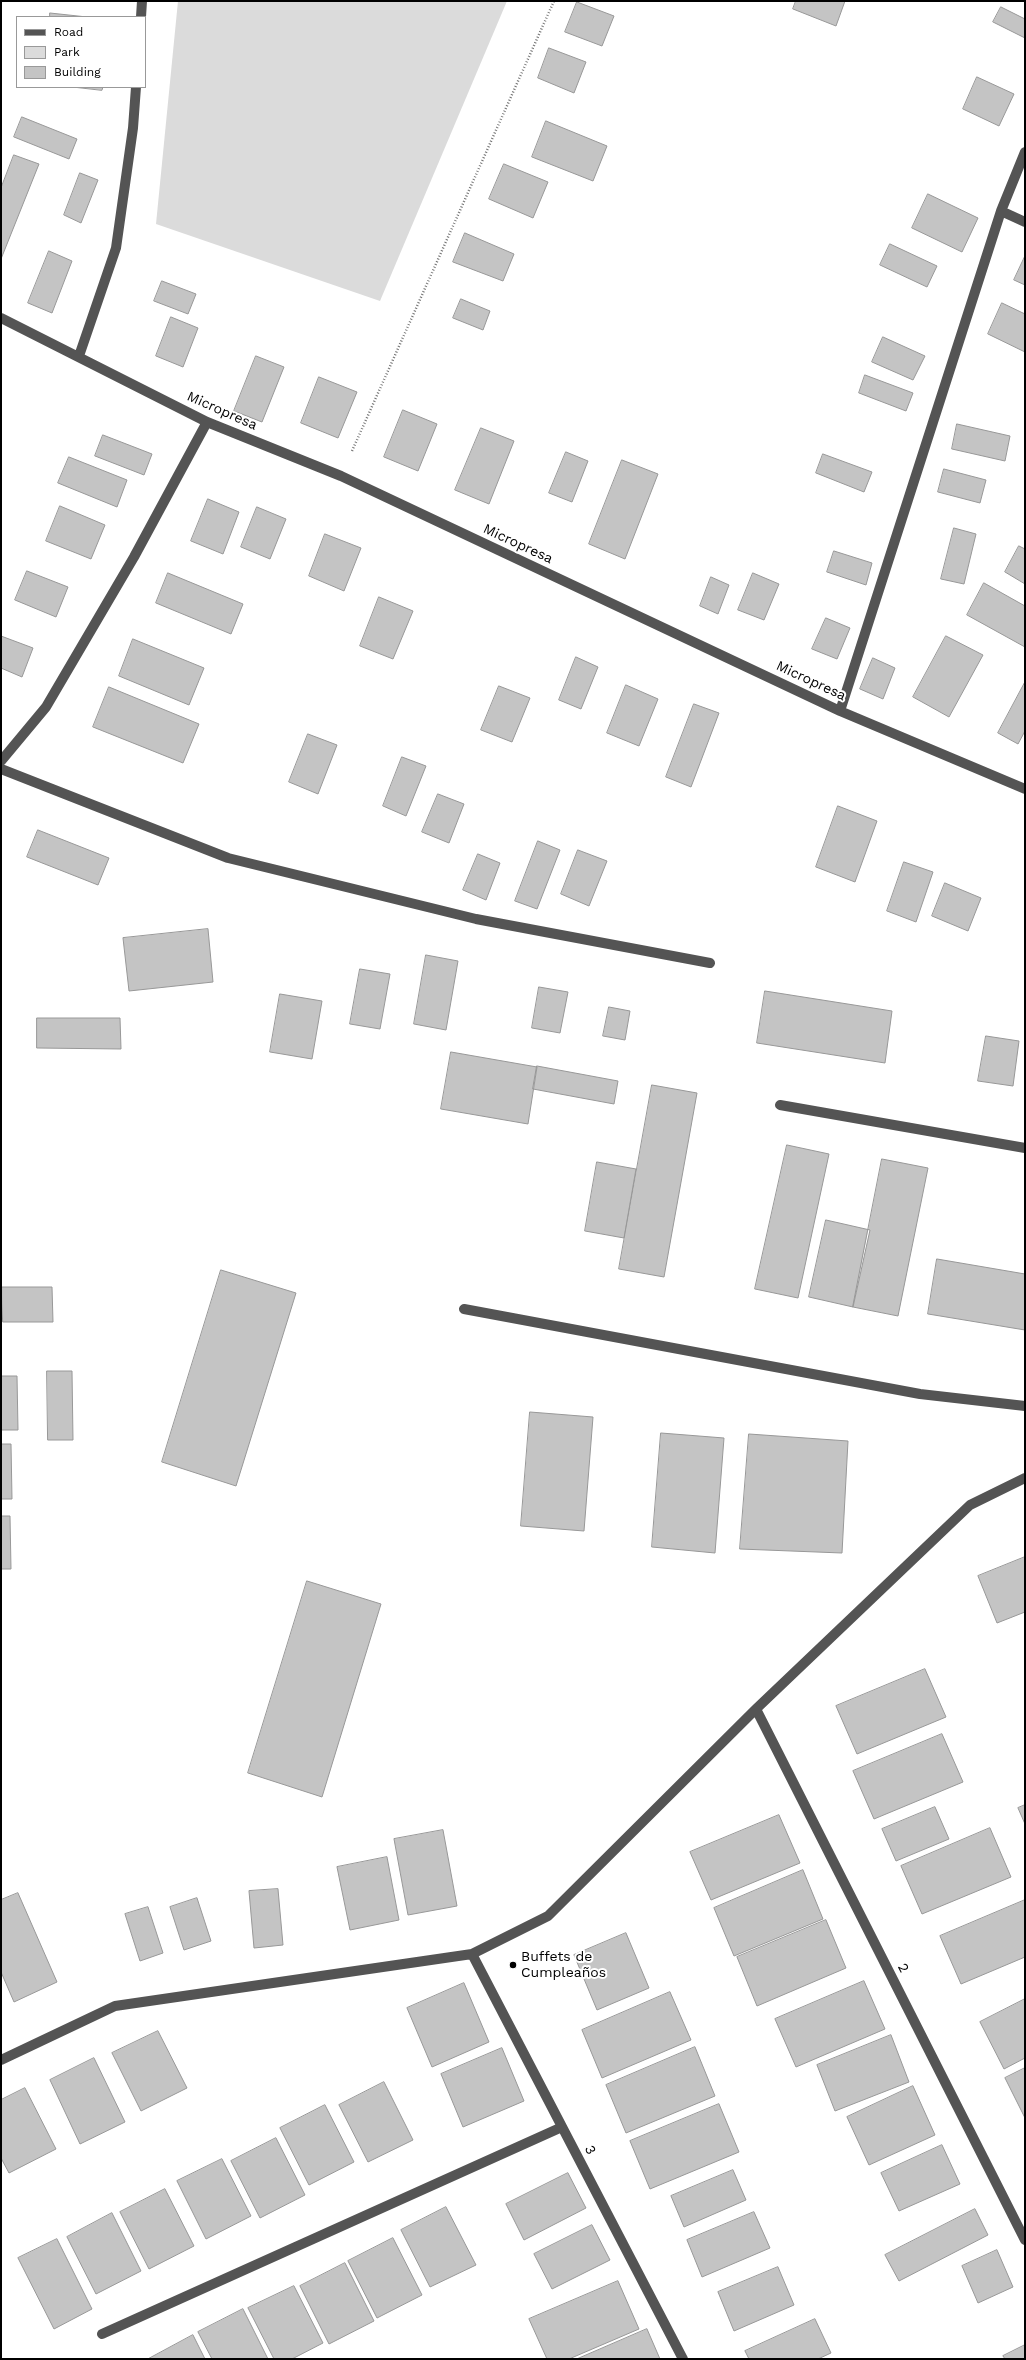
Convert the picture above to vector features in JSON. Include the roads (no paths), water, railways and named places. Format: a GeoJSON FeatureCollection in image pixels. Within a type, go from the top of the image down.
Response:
{"type":"FeatureCollection","features":[{"type":"Feature","properties":{"kind":"street"},"geometry":{"type":"LineString","coordinates":[[141,16],[142,1]]}},
{"type":"Feature","properties":{"kind":"street"},"geometry":{"type":"LineString","coordinates":[[79,356],[116,248],[133,128],[136,88]]}},
{"type":"Feature","properties":{"kind":"street"},"geometry":{"type":"LineString","coordinates":[[840,711],[1001,211],[1025,152]]}},
{"type":"Feature","properties":{"kind":"street"},"geometry":{"type":"LineString","coordinates":[[1001,211],[1025,222]]}},
{"type":"Feature","properties":{"kind":"street","name":"Micropresa"},"geometry":{"type":"LineString","coordinates":[[1,318],[79,356],[207,422],[341,476],[840,711],[1025,789]]}},
{"type":"Feature","properties":{"kind":"street"},"geometry":{"type":"LineString","coordinates":[[1,761],[46,707],[134,557],[207,422]]}},
{"type":"Feature","properties":{"kind":"street"},"geometry":{"type":"LineString","coordinates":[[1,769],[228,858],[476,919],[710,963]]}},
{"type":"Feature","properties":{"kind":"street"},"geometry":{"type":"LineString","coordinates":[[780,1105],[1025,1148]]}},
{"type":"Feature","properties":{"kind":"street"},"geometry":{"type":"LineString","coordinates":[[464,1309],[920,1394],[1025,1406]]}},
{"type":"Feature","properties":{"kind":"street"},"geometry":{"type":"LineString","coordinates":[[1,2060],[115,2006],[472,1954],[548,1916],[756,1709],[970,1505],[1025,1478]]}},
{"type":"Feature","properties":{"kind":"street","name":"2"},"geometry":{"type":"LineString","coordinates":[[756,1709],[1025,2240]]}},
{"type":"Feature","properties":{"kind":"street","name":"3"},"geometry":{"type":"LineString","coordinates":[[472,1954],[683,2359]]}},
{"type":"Feature","properties":{"kind":"street"},"geometry":{"type":"LineString","coordinates":[[102,2334],[562,2127]]}},
{"type":"Feature","properties":{"kind":"place","name":"Buffets de Cumpleaños"},"geometry":{"type":"Point","coordinates":[513,1965]}}]}
